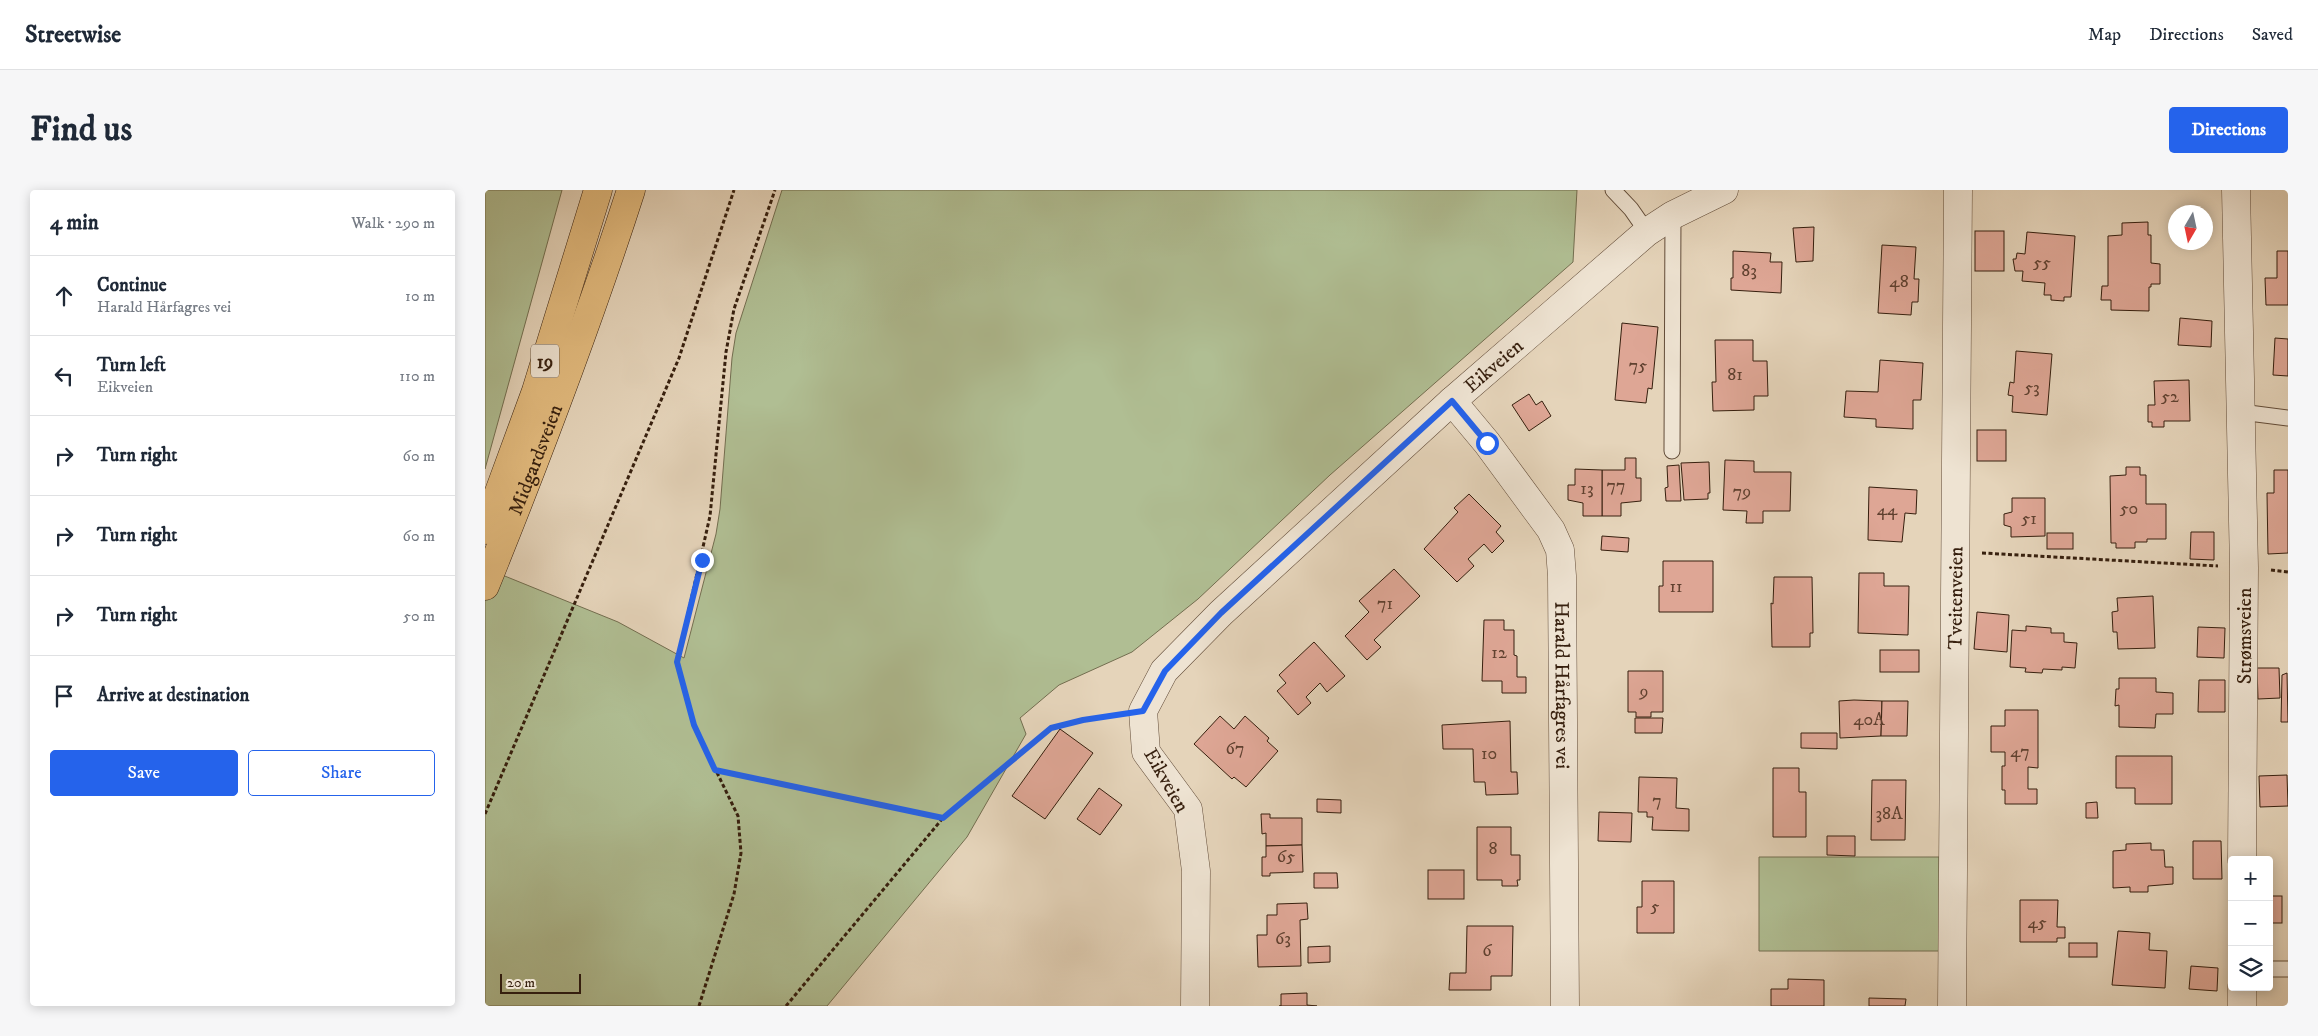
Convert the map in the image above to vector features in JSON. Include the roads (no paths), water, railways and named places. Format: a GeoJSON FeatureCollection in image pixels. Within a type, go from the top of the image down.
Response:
{"type":"FeatureCollection","features":[{"type":"Feature","properties":{"kind":"highway","name":"Midgardsveien"},"geometry":{"type":"LineString","coordinates":[[485,530],[536,391],[598,190]]}},
{"type":"Feature","properties":{"kind":"highway","name":"Midgardsveien"},"geometry":{"type":"LineString","coordinates":[[485,586],[558,404],[598,294],[631,190]]}},
{"type":"Feature","properties":{"kind":"street","name":"Eikveien"},"geometry":{"type":"LineString","coordinates":[[1195,1006],[1196,871],[1188,809],[1146,752],[1143,711],[1165,671],[1221,613],[1452,401],[1647,232],[1673,215],[1724,190]]}},
{"type":"Feature","properties":{"kind":"street","name":"Tveitenveien"},"geometry":{"type":"LineString","coordinates":[[1952,1006],[1958,190]]}},
{"type":"Feature","properties":{"kind":"street","name":"Strømsveien"},"geometry":{"type":"LineString","coordinates":[[2236,190],[2245,568],[2242,856]]}},
{"type":"Feature","properties":{"kind":"street","name":"Harald Hårfagres vei"},"geometry":{"type":"LineString","coordinates":[[1452,401],[1510,474],[1551,530],[1560,550],[1563,586],[1565,1006]]}},
{"type":"Feature","properties":{"kind":"street"},"geometry":{"type":"LineString","coordinates":[[2242,991],[2242,1006]]}},
{"type":"Feature","properties":{"kind":"lane"},"geometry":{"type":"LineString","coordinates":[[1613,190],[1631,209],[1647,232]]}},
{"type":"Feature","properties":{"kind":"lane"},"geometry":{"type":"LineString","coordinates":[[1672,451],[1673,215]]}},
{"type":"Feature","properties":{"kind":"lane"},"geometry":{"type":"LineString","coordinates":[[2241,412],[2288,418]]}},
{"type":"Feature","properties":{"kind":"lane"},"geometry":{"type":"LineString","coordinates":[[2273,969],[2288,969]]}}]}
